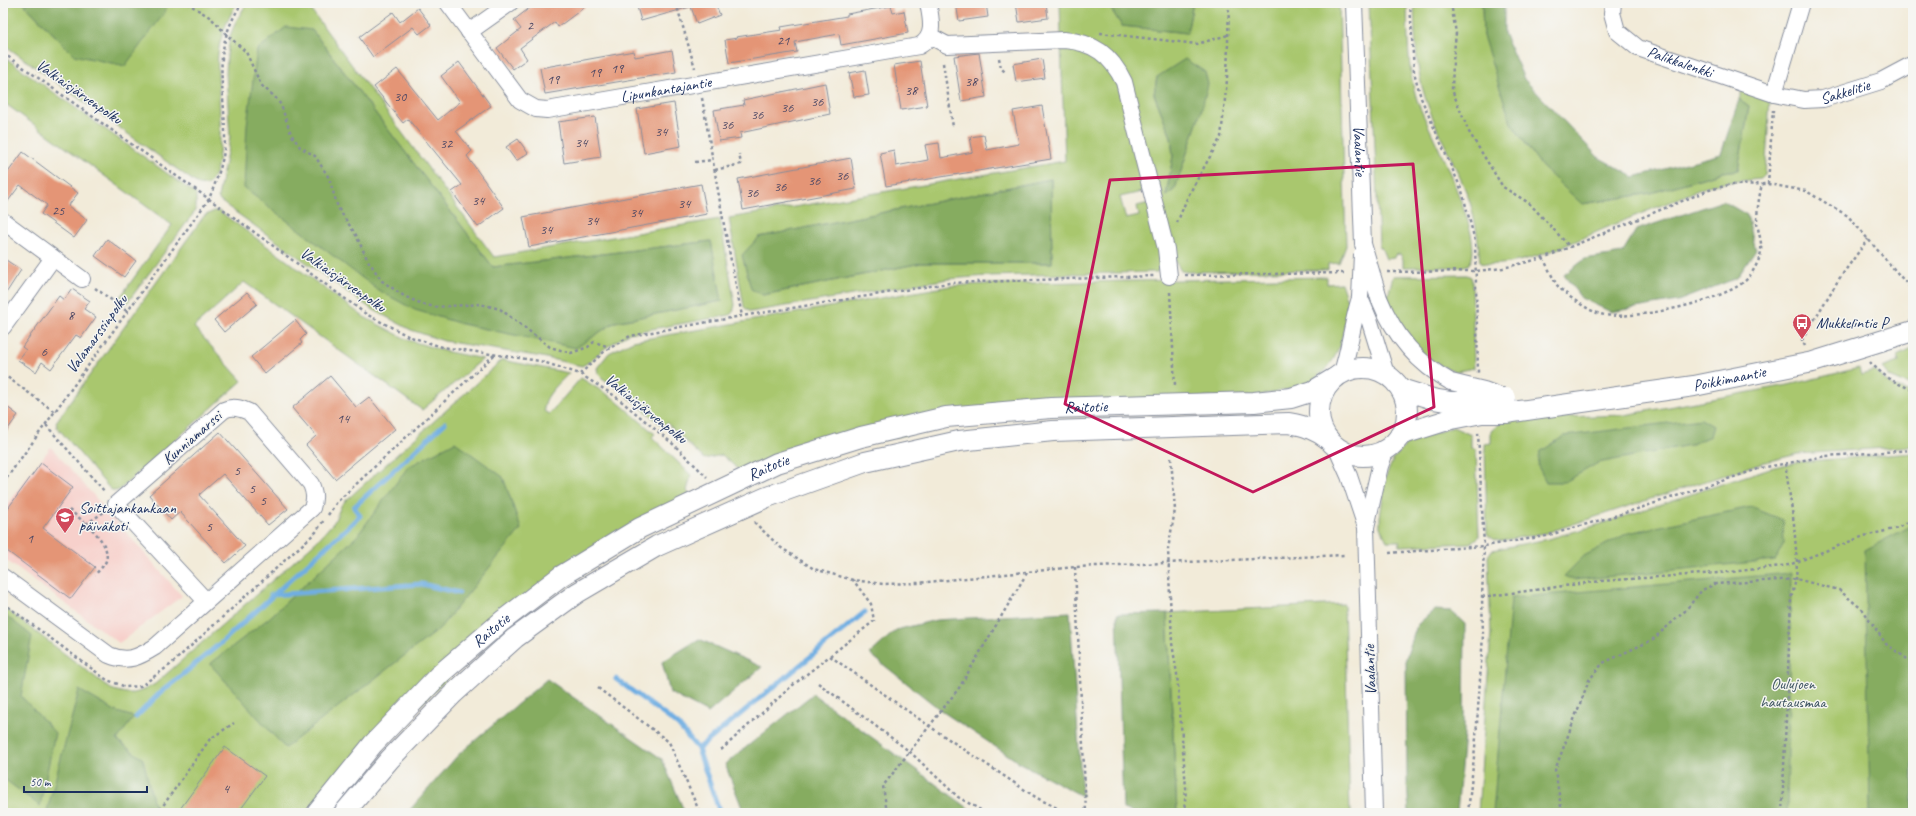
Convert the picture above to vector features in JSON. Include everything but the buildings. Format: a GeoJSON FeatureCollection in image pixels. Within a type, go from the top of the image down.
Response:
{"type":"FeatureCollection","features":[{"type":"Feature","properties":{"kind":"main road","name":"Poikkimaantie"},"geometry":{"type":"LineString","coordinates":[[1400,435],[1451,410],[1476,402],[1542,407],[1694,386],[1813,362],[1912,332]]}},
{"type":"Feature","properties":{"kind":"main road"},"geometry":{"type":"LineString","coordinates":[[1364,367],[1386,374],[1401,389],[1405,398],[1407,412],[1405,426],[1400,435],[1386,449],[1366,456],[1350,454],[1332,443],[1322,430],[1318,409],[1321,398],[1326,388],[1338,376],[1353,368],[1364,367]]}},
{"type":"Feature","properties":{"kind":"main road","name":"Raitotie"},"geometry":{"type":"LineString","coordinates":[[317,813],[373,744],[439,675],[502,621],[543,589],[561,576],[640,528],[777,463],[861,437],[946,417],[1051,408],[1254,402],[1291,398],[1313,391],[1338,376]]}},
{"type":"Feature","properties":{"kind":"main road","name":"Poikkimaantie"},"geometry":{"type":"LineString","coordinates":[[1401,389],[1433,399],[1451,410]]}},
{"type":"Feature","properties":{"kind":"main road","name":"Raitotie"},"geometry":{"type":"LineString","coordinates":[[344,813],[390,759],[448,699],[515,638],[577,593],[657,546],[767,497],[865,462],[959,441],[1045,432],[1289,423],[1309,427],[1318,431],[1332,443]]}},
{"type":"Feature","properties":{"kind":"street","name":"Lipunkantajantie"},"geometry":{"type":"LineString","coordinates":[[448,3],[514,94],[526,105],[536,109],[547,110],[919,46],[926,42],[930,36]]}},
{"type":"Feature","properties":{"kind":"street"},"geometry":{"type":"LineString","coordinates":[[469,32],[510,3]]}},
{"type":"Feature","properties":{"kind":"street"},"geometry":{"type":"LineString","coordinates":[[928,3],[932,26],[930,36],[947,45],[1064,40],[1078,41],[1090,45],[1110,60],[1119,71],[1124,82],[1166,249],[1169,276]]}},
{"type":"Feature","properties":{"kind":"street","name":"Vaalantie"},"geometry":{"type":"LineString","coordinates":[[1338,376],[1348,355],[1353,319],[1360,298],[1362,244],[1354,3]]}},
{"type":"Feature","properties":{"kind":"street","name":"Palikkalenkki"},"geometry":{"type":"LineString","coordinates":[[1613,3],[1612,13],[1617,31],[1638,48],[1774,94]]}},
{"type":"Feature","properties":{"kind":"street"},"geometry":{"type":"LineString","coordinates":[[1774,94],[1801,3]]}},
{"type":"Feature","properties":{"kind":"street","name":"Sakkelitie"},"geometry":{"type":"LineString","coordinates":[[1774,94],[1804,100],[1823,99],[1881,81],[1913,64]]}},
{"type":"Feature","properties":{"kind":"street"},"geometry":{"type":"LineString","coordinates":[[3,221],[82,278]]}},
{"type":"Feature","properties":{"kind":"street"},"geometry":{"type":"LineString","coordinates":[[1362,244],[1379,298],[1387,317],[1400,340],[1417,358],[1438,375],[1452,382],[1484,390],[1506,405]]}},
{"type":"Feature","properties":{"kind":"street"},"geometry":{"type":"LineString","coordinates":[[3,327],[53,258]]}},
{"type":"Feature","properties":{"kind":"street","name":"Vaalantie"},"geometry":{"type":"LineString","coordinates":[[1360,298],[1370,322],[1386,374]]}},
{"type":"Feature","properties":{"kind":"street","name":"Kunniamarssi"},"geometry":{"type":"LineString","coordinates":[[3,577],[109,655],[118,659],[129,660],[139,657],[155,647],[312,508],[315,501],[315,493],[311,484],[248,412],[240,408],[230,407],[224,410],[116,504]]}},
{"type":"Feature","properties":{"kind":"street","name":"Vaalantie"},"geometry":{"type":"LineString","coordinates":[[1332,443],[1349,476],[1366,527]]}},
{"type":"Feature","properties":{"kind":"street","name":"Vaalantie"},"geometry":{"type":"LineString","coordinates":[[1374,813],[1366,527],[1380,466],[1386,449]]}},
{"type":"Feature","properties":{"kind":"street"},"geometry":{"type":"LineString","coordinates":[[116,504],[206,601]]}},
{"type":"Feature","properties":{"kind":"path"},"geometry":{"type":"LineString","coordinates":[[187,3],[211,18],[246,52],[261,86],[275,97],[282,105],[291,134],[300,147],[315,156],[329,178],[338,208],[356,235],[367,259],[382,281],[404,296],[428,306],[435,307],[480,304],[500,309],[550,346],[571,354],[588,347],[594,342],[611,348]]}},
{"type":"Feature","properties":{"kind":"path","name":"Valamarssinpolku"},"geometry":{"type":"LineString","coordinates":[[3,483],[209,199],[221,167],[224,150],[225,137],[221,54],[226,34],[242,3]]}},
{"type":"Feature","properties":{"kind":"path"},"geometry":{"type":"LineString","coordinates":[[676,3],[700,84],[714,170],[742,316]]}},
{"type":"Feature","properties":{"kind":"path"},"geometry":{"type":"LineString","coordinates":[[1166,249],[1188,196],[1221,137],[1227,80],[1229,3]]}},
{"type":"Feature","properties":{"kind":"path"},"geometry":{"type":"LineString","coordinates":[[1410,3],[1414,72],[1420,98],[1462,190],[1475,241],[1478,375]]}},
{"type":"Feature","properties":{"kind":"path"},"geometry":{"type":"LineString","coordinates":[[1451,3],[1456,33],[1452,90],[1469,132],[1503,186],[1529,203],[1570,247]]}},
{"type":"Feature","properties":{"kind":"path"},"geometry":{"type":"LineString","coordinates":[[1078,41],[1089,32],[1110,33],[1197,44],[1228,35]]}},
{"type":"Feature","properties":{"kind":"path","name":"Valkiaisjärvenpolku"},"geometry":{"type":"LineString","coordinates":[[3,53],[209,199],[366,314],[408,336],[442,346],[540,361],[580,374],[615,396],[673,444],[712,481]]}},
{"type":"Feature","properties":{"kind":"path"},"geometry":{"type":"LineString","coordinates":[[943,63],[953,127]]}},
{"type":"Feature","properties":{"kind":"path"},"geometry":{"type":"LineString","coordinates":[[1768,184],[1774,94]]}},
{"type":"Feature","properties":{"kind":"path"},"geometry":{"type":"LineString","coordinates":[[714,170],[741,164],[739,154]]}},
{"type":"Feature","properties":{"kind":"path"},"geometry":{"type":"LineString","coordinates":[[695,162],[713,160]]}},
{"type":"Feature","properties":{"kind":"path"},"geometry":{"type":"LineString","coordinates":[[1543,258],[1558,286],[1578,302],[1599,314],[1626,316],[1665,310],[1728,293],[1748,278],[1762,249],[1757,223],[1758,201],[1762,184]]}},
{"type":"Feature","properties":{"kind":"path"},"geometry":{"type":"LineString","coordinates":[[1383,272],[1476,272],[1503,268],[1543,258],[1708,190],[1728,185],[1768,184],[1806,192],[1848,216],[1913,291]]}},
{"type":"Feature","properties":{"kind":"path"},"geometry":{"type":"LineString","coordinates":[[1813,362],[1802,340],[1839,279],[1868,239]]}},
{"type":"Feature","properties":{"kind":"path"},"geometry":{"type":"LineString","coordinates":[[580,374],[611,348],[630,336],[742,316],[950,283],[1169,276],[1352,273]]}},
{"type":"Feature","properties":{"kind":"path"},"geometry":{"type":"LineString","coordinates":[[1169,276],[1175,385]]}},
{"type":"Feature","properties":{"kind":"path"},"geometry":{"type":"LineString","coordinates":[[82,278],[128,312]]}},
{"type":"Feature","properties":{"kind":"path"},"geometry":{"type":"LineString","coordinates":[[1862,348],[1869,361],[1882,375],[1893,383],[1913,390]]}},
{"type":"Feature","properties":{"kind":"path"},"geometry":{"type":"LineString","coordinates":[[3,374],[55,412]]}},
{"type":"Feature","properties":{"kind":"path"},"geometry":{"type":"LineString","coordinates":[[46,425],[116,504],[86,524]]}},
{"type":"Feature","properties":{"kind":"path"},"geometry":{"type":"LineString","coordinates":[[1468,813],[1476,738],[1483,635],[1482,597],[1484,546],[1477,430]]}},
{"type":"Feature","properties":{"kind":"path"},"geometry":{"type":"LineString","coordinates":[[1389,553],[1484,546],[1546,536],[1628,512],[1761,468],[1826,456],[1913,450]]}},
{"type":"Feature","properties":{"kind":"path"},"geometry":{"type":"LineString","coordinates":[[1171,458],[1175,510],[1168,549],[1170,563],[1172,643],[1178,674],[1186,788],[1184,813]]}},
{"type":"Feature","properties":{"kind":"path"},"geometry":{"type":"LineString","coordinates":[[1782,813],[1791,599],[1796,579],[1797,562],[1794,524],[1785,463]]}},
{"type":"Feature","properties":{"kind":"path"},"geometry":{"type":"LineString","coordinates":[[69,510],[86,524],[103,542],[107,553],[106,562],[94,576]]}},
{"type":"Feature","properties":{"kind":"path"},"geometry":{"type":"LineString","coordinates":[[750,517],[780,547],[814,569],[853,580],[882,584],[918,583],[1075,567],[1344,555]]}},
{"type":"Feature","properties":{"kind":"path"},"geometry":{"type":"LineString","coordinates":[[1482,597],[1601,581],[1731,572],[1789,565],[1864,536],[1898,528],[1913,519]]}},
{"type":"Feature","properties":{"kind":"path"},"geometry":{"type":"LineString","coordinates":[[1075,567],[1086,813]]}},
{"type":"Feature","properties":{"kind":"path"},"geometry":{"type":"LineString","coordinates":[[887,813],[883,786],[959,688],[1028,571]]}},
{"type":"Feature","properties":{"kind":"path"},"geometry":{"type":"LineString","coordinates":[[1562,813],[1555,770],[1589,680],[1603,663],[1652,640],[1685,611],[1702,590],[1715,584],[1796,579],[1839,590],[1863,610],[1886,644],[1913,663]]}},
{"type":"Feature","properties":{"kind":"path"},"geometry":{"type":"LineString","coordinates":[[721,750],[776,700],[874,621],[871,604],[853,580]]}},
{"type":"Feature","properties":{"kind":"path"},"geometry":{"type":"LineString","coordinates":[[830,656],[929,726],[1037,798],[1067,813]]}},
{"type":"Feature","properties":{"kind":"path"},"geometry":{"type":"LineString","coordinates":[[818,683],[909,752],[958,797],[986,813]]}},
{"type":"Feature","properties":{"kind":"path"},"geometry":{"type":"LineString","coordinates":[[598,688],[669,742],[700,813]]}},
{"type":"Feature","properties":{"kind":"path"},"geometry":{"type":"LineString","coordinates":[[160,810],[210,739],[234,723]]}},
{"type":"Feature","properties":{"kind":"highlighted area"},"geometry":{"type":"Polygon","coordinates":[[[1413,164],[1434,407],[1253,492],[1065,404],[1110,180],[1413,164]]]}},
{"type":"Feature","properties":{"kind":"shaded area","name":"Soittajankankaan päiväkoti"},"geometry":{"type":"Polygon","coordinates":[[[51,447],[182,596],[119,643],[3,558],[3,509],[51,447]]]}},
{"type":"Feature","properties":{"kind":"green space"},"geometry":{"type":"Polygon","coordinates":[[[3,3],[23,3],[74,55],[165,12],[168,3],[237,3],[225,27],[219,47],[219,153],[216,171],[209,183],[199,185],[3,44],[3,3]]]}},
{"type":"Feature","properties":{"kind":"green space"},"geometry":{"type":"Polygon","coordinates":[[[23,3],[168,3],[165,12],[125,66],[74,55],[23,3]]]}},
{"type":"Feature","properties":{"kind":"green space"},"geometry":{"type":"Polygon","coordinates":[[[247,3],[306,3],[494,257],[720,219],[735,305],[733,312],[730,315],[629,333],[604,349],[582,366],[542,357],[444,341],[411,330],[370,308],[220,201],[218,197],[230,138],[226,73],[230,36],[236,21],[247,3]],[[312,30],[257,50],[575,348],[615,322],[721,301],[711,241],[493,267],[312,30]]]}},
{"type":"Feature","properties":{"kind":"green space"},"geometry":{"type":"Polygon","coordinates":[[[1060,3],[1107,3],[1122,26],[1187,33],[1193,3],[1339,3],[1346,246],[1339,263],[1328,264],[1328,270],[1181,271],[1174,259],[1122,68],[1061,37],[1060,3]],[[1157,77],[1154,94],[1171,137],[1173,156],[1166,196],[1175,189],[1202,108],[1157,77]]]}},
{"type":"Feature","properties":{"kind":"green space"},"geometry":{"type":"Polygon","coordinates":[[[1107,3],[1193,3],[1187,33],[1122,26],[1107,3]]]}},
{"type":"Feature","properties":{"kind":"green space"},"geometry":{"type":"Polygon","coordinates":[[[1369,3],[1407,3],[1411,76],[1417,100],[1464,210],[1471,234],[1473,253],[1468,265],[1460,267],[1403,267],[1403,259],[1400,254],[1395,255],[1394,258],[1386,259],[1381,247],[1379,246],[1369,3]]]}},
{"type":"Feature","properties":{"kind":"green space"},"geometry":{"type":"Polygon","coordinates":[[[1414,3],[1482,3],[1483,36],[1582,204],[1651,193],[1723,172],[1738,170],[1749,106],[1739,99],[1743,88],[1770,100],[1765,175],[1761,179],[1729,182],[1708,186],[1562,247],[1528,259],[1511,263],[1480,263],[1476,225],[1471,207],[1460,177],[1425,97],[1419,74],[1416,50],[1414,3]]]}},
{"type":"Feature","properties":{"kind":"green space"},"geometry":{"type":"Polygon","coordinates":[[[1482,3],[1504,3],[1504,33],[1524,79],[1598,157],[1634,177],[1721,154],[1739,99],[1749,106],[1738,170],[1723,172],[1651,193],[1582,204],[1542,167],[1511,123],[1483,36],[1482,3]]]}},
{"type":"Feature","properties":{"kind":"green space"},"geometry":{"type":"Polygon","coordinates":[[[286,27],[312,30],[493,267],[711,241],[722,301],[615,322],[576,348],[462,324],[415,310],[378,290],[244,188],[247,125],[257,50],[286,27]]]}},
{"type":"Feature","properties":{"kind":"green space"},"geometry":{"type":"Polygon","coordinates":[[[1061,45],[1088,49],[1115,71],[1146,191],[1120,197],[1126,219],[1139,216],[1137,206],[1149,203],[1162,248],[1161,266],[1157,272],[987,276],[948,279],[750,312],[744,307],[729,218],[1065,161],[1061,45]],[[1051,179],[759,237],[763,295],[921,263],[1052,263],[1051,179]]]}},
{"type":"Feature","properties":{"kind":"green space"},"geometry":{"type":"Polygon","coordinates":[[[3,56],[196,194],[196,208],[193,214],[125,304],[118,300],[172,225],[3,102],[3,56]]]}},
{"type":"Feature","properties":{"kind":"green space"},"geometry":{"type":"Polygon","coordinates":[[[1185,59],[1205,72],[1208,84],[1202,108],[1175,189],[1166,196],[1173,156],[1171,137],[1154,94],[1157,77],[1185,59]]]}},
{"type":"Feature","properties":{"kind":"green space"},"geometry":{"type":"Polygon","coordinates":[[[1051,179],[1052,263],[921,263],[763,295],[751,289],[742,255],[759,237],[1051,179]]]}},
{"type":"Feature","properties":{"kind":"green space"},"geometry":{"type":"Polygon","coordinates":[[[1723,201],[1747,215],[1756,250],[1737,278],[1678,301],[1611,312],[1581,298],[1564,275],[1585,259],[1622,253],[1636,230],[1723,201]]]}},
{"type":"Feature","properties":{"kind":"green space"},"geometry":{"type":"Polygon","coordinates":[[[214,211],[219,211],[364,317],[408,340],[444,351],[483,359],[422,410],[244,282],[194,327],[242,381],[119,490],[115,491],[110,489],[57,427],[56,422],[204,216],[214,211]]]}},
{"type":"Feature","properties":{"kind":"green space"},"geometry":{"type":"Polygon","coordinates":[[[1467,275],[1471,277],[1472,280],[1474,368],[1453,372],[1453,370],[1429,359],[1420,351],[1404,332],[1386,297],[1388,296],[1393,276],[1467,275]]]}},
{"type":"Feature","properties":{"kind":"green space"},"geometry":{"type":"Polygon","coordinates":[[[1327,277],[1327,284],[1341,283],[1346,298],[1348,298],[1341,341],[1328,367],[1308,382],[1296,387],[1255,396],[1051,402],[741,472],[722,455],[704,459],[667,423],[663,426],[619,389],[602,378],[598,373],[597,368],[609,353],[633,341],[950,286],[1327,277]]]}},
{"type":"Feature","properties":{"kind":"green space"},"geometry":{"type":"Polygon","coordinates":[[[1913,348],[1913,387],[1890,377],[1882,368],[1899,362],[1897,356],[1913,348]]]}},
{"type":"Feature","properties":{"kind":"green space"},"geometry":{"type":"Polygon","coordinates":[[[502,360],[569,373],[546,400],[544,411],[549,414],[581,378],[613,398],[655,434],[652,437],[691,475],[687,491],[690,494],[557,572],[309,813],[3,813],[3,607],[111,689],[124,693],[134,693],[149,687],[155,684],[317,541],[334,522],[342,504],[502,360]]]}},
{"type":"Feature","properties":{"kind":"green space"},"geometry":{"type":"Polygon","coordinates":[[[1859,368],[1861,375],[1874,371],[1892,386],[1913,394],[1913,446],[1798,454],[1761,463],[1546,533],[1499,541],[1492,539],[1487,534],[1485,444],[1491,443],[1491,431],[1505,419],[1625,415],[1788,385],[1859,368]]]}},
{"type":"Feature","properties":{"kind":"green space"},"geometry":{"type":"Polygon","coordinates":[[[1701,419],[1713,426],[1710,436],[1690,445],[1598,463],[1565,482],[1546,482],[1538,466],[1540,452],[1564,436],[1701,419]]]}},
{"type":"Feature","properties":{"kind":"green space"},"geometry":{"type":"Polygon","coordinates":[[[1453,427],[1471,435],[1471,448],[1476,449],[1479,537],[1470,543],[1400,546],[1399,541],[1387,541],[1380,527],[1380,517],[1386,476],[1393,460],[1405,446],[1423,437],[1453,427]]]}},
{"type":"Feature","properties":{"kind":"green space"},"geometry":{"type":"Polygon","coordinates":[[[455,442],[503,477],[521,529],[439,629],[285,748],[210,664],[269,618],[357,536],[408,467],[455,442]]]}},
{"type":"Feature","properties":{"kind":"green space","name":"Oulujoen hautausmaa"},"geometry":{"type":"Polygon","coordinates":[[[1913,453],[1913,813],[1478,813],[1491,633],[1488,556],[1492,550],[1548,539],[1601,524],[1770,468],[1796,462],[1913,453]]]}},
{"type":"Feature","properties":{"kind":"green space"},"geometry":{"type":"Polygon","coordinates":[[[1751,507],[1783,520],[1784,543],[1775,560],[1574,580],[1564,576],[1584,556],[1628,533],[1751,507]]]}},
{"type":"Feature","properties":{"kind":"green space"},"geometry":{"type":"Polygon","coordinates":[[[1913,525],[1913,813],[1870,813],[1865,550],[1913,525]]]}},
{"type":"Feature","properties":{"kind":"green space","name":"Oulujoen hautausmaa"},"geometry":{"type":"Polygon","coordinates":[[[1791,573],[1787,813],[1493,813],[1511,598],[1791,573]]]}},
{"type":"Feature","properties":{"kind":"green space"},"geometry":{"type":"Polygon","coordinates":[[[1344,604],[1350,813],[1177,813],[1167,613],[1344,604]]]}},
{"type":"Feature","properties":{"kind":"green space"},"geometry":{"type":"Polygon","coordinates":[[[1434,610],[1451,611],[1465,624],[1464,734],[1457,813],[1409,813],[1407,782],[1406,658],[1417,625],[1434,610]]]}},
{"type":"Feature","properties":{"kind":"green space"},"geometry":{"type":"Polygon","coordinates":[[[1070,612],[1082,796],[1020,763],[943,712],[870,654],[896,630],[936,620],[1070,612]]]}},
{"type":"Feature","properties":{"kind":"green space"},"geometry":{"type":"Polygon","coordinates":[[[3,613],[32,636],[21,696],[55,733],[40,806],[3,778],[3,613]]]}},
{"type":"Feature","properties":{"kind":"green space"},"geometry":{"type":"Polygon","coordinates":[[[1167,613],[1177,813],[1135,813],[1123,809],[1117,614],[1167,613]]]}},
{"type":"Feature","properties":{"kind":"green space"},"geometry":{"type":"Polygon","coordinates":[[[699,639],[762,667],[708,713],[670,693],[662,662],[699,639]]]}},
{"type":"Feature","properties":{"kind":"green space"},"geometry":{"type":"Polygon","coordinates":[[[547,679],[662,759],[685,813],[407,813],[458,755],[547,679]]]}},
{"type":"Feature","properties":{"kind":"green space"},"geometry":{"type":"Polygon","coordinates":[[[79,690],[117,712],[134,717],[117,740],[143,759],[156,813],[50,813],[47,811],[79,690]]]}},
{"type":"Feature","properties":{"kind":"green space"},"geometry":{"type":"Polygon","coordinates":[[[813,694],[975,813],[744,813],[725,764],[813,694]]]}},
{"type":"Feature","properties":{"kind":"waterway"},"geometry":{"type":"LineString","coordinates":[[136,717],[159,694],[222,642],[360,516],[354,507],[445,423]]}},
{"type":"Feature","properties":{"kind":"waterway"},"geometry":{"type":"LineString","coordinates":[[271,595],[422,584],[459,593]]}},
{"type":"Feature","properties":{"kind":"waterway"},"geometry":{"type":"LineString","coordinates":[[698,749],[865,612]]}},
{"type":"Feature","properties":{"kind":"waterway"},"geometry":{"type":"LineString","coordinates":[[616,679],[678,725],[698,749],[720,813]]}},
{"type":"Feature","properties":{"kind":"place","name":"Mukkelintie P"},"geometry":{"type":"Point","coordinates":[1802,340]}},
{"type":"Feature","properties":{"kind":"place","name":"Soittajankankaan päiväkoti"},"geometry":{"type":"Point","coordinates":[65,534]}}]}
